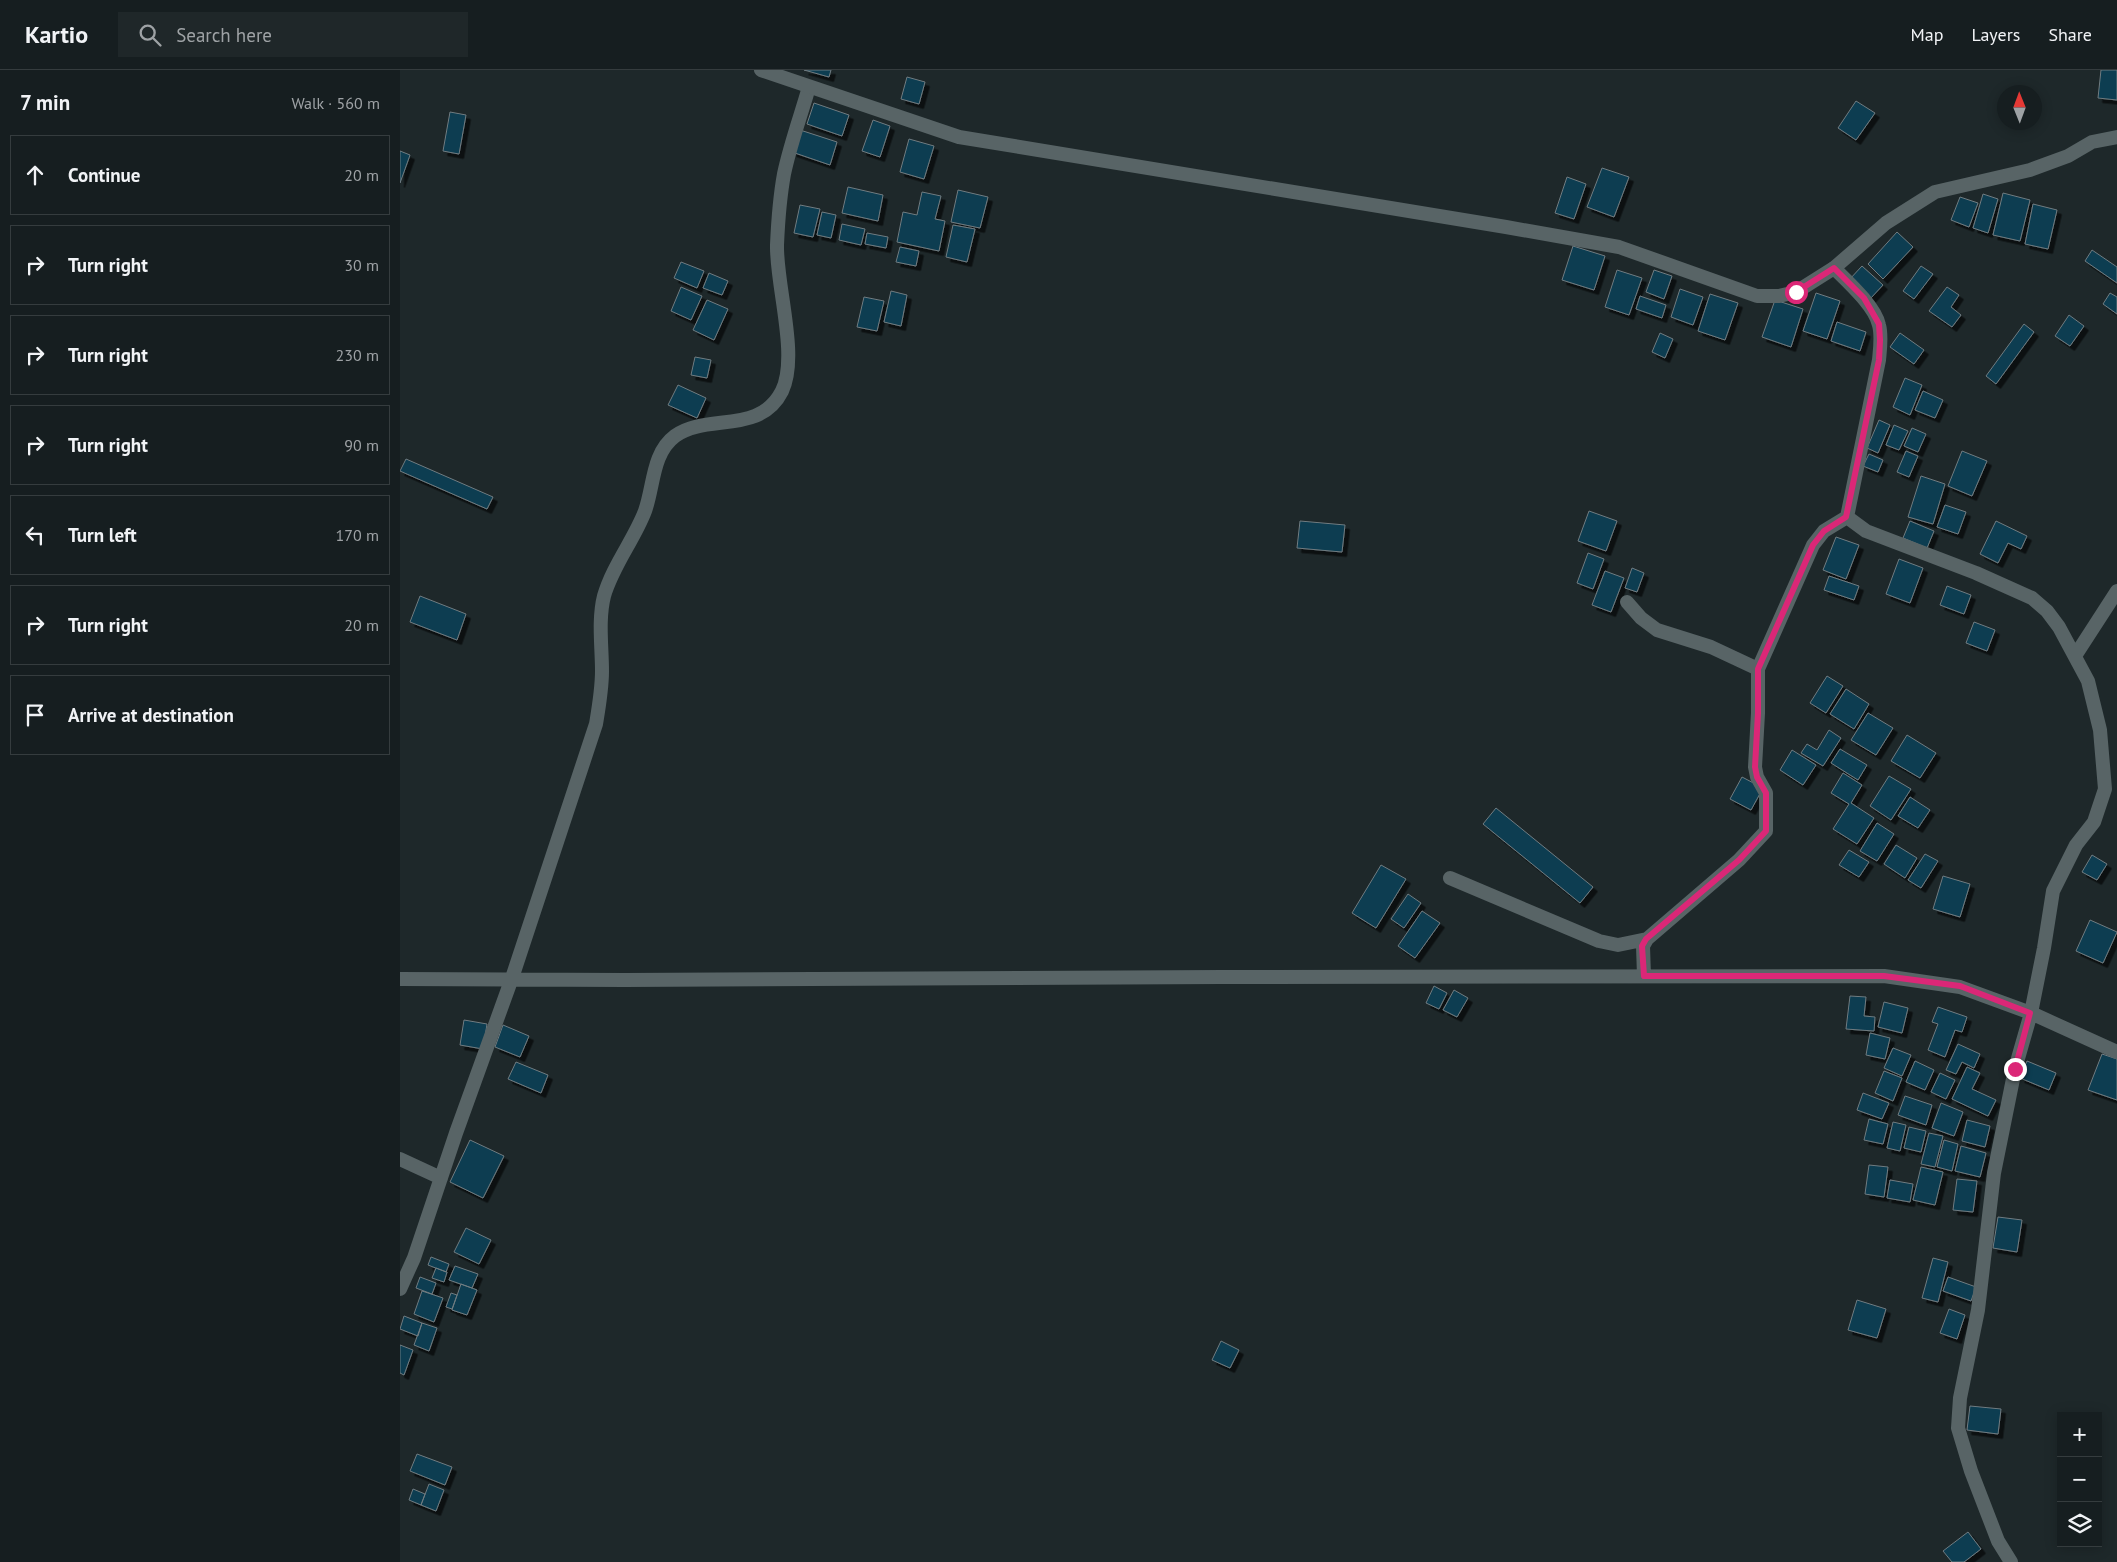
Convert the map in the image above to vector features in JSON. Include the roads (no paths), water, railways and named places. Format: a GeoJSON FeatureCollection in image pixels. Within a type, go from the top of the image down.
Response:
{"type":"FeatureCollection","features":[{"type":"Feature","properties":{"kind":"street"},"geometry":{"type":"LineString","coordinates":[[760,70],[959,137],[1619,247],[1756,296],[1779,296],[1796,292],[1834,268],[1886,223],[1935,192],[2030,170],[2068,156],[2092,142],[2117,137]]}},
{"type":"Feature","properties":{"kind":"street"},"geometry":{"type":"LineString","coordinates":[[400,1288],[414,1258],[512,978],[596,724],[602,694],[601,622],[604,597],[616,567],[645,511],[657,462],[665,446],[674,437],[688,428],[752,418],[772,404],[782,392],[788,374],[787,340],[777,247],[784,174],[809,87]]}},
{"type":"Feature","properties":{"kind":"street"},"geometry":{"type":"LineString","coordinates":[[1644,976],[1642,946],[1646,939],[1739,860],[1766,831],[1766,793],[1757,777],[1755,767],[1758,669],[1813,545],[1824,531],[1846,517],[1879,360],[1879,324],[1864,298],[1834,268]]}},
{"type":"Feature","properties":{"kind":"street"},"geometry":{"type":"LineString","coordinates":[[1846,517],[1866,532],[1976,573],[2032,598],[2047,611],[2059,627],[2088,681],[2100,730],[2105,789],[2094,822],[2076,845],[2053,892],[2044,948],[2030,1013],[2015,1069],[1994,1173],[1978,1310],[1960,1398],[1958,1428],[1974,1479],[1998,1541],[2011,1562]]}},
{"type":"Feature","properties":{"kind":"street"},"geometry":{"type":"LineString","coordinates":[[2075,656],[2117,591]]}},
{"type":"Feature","properties":{"kind":"street"},"geometry":{"type":"LineString","coordinates":[[1627,602],[1641,618],[1657,630],[1711,647],[1758,669]]}},
{"type":"Feature","properties":{"kind":"street"},"geometry":{"type":"LineString","coordinates":[[1450,878],[1599,942],[1618,945],[1646,939]]}},
{"type":"Feature","properties":{"kind":"street"},"geometry":{"type":"LineString","coordinates":[[400,979],[1884,976],[1960,986],[2030,1013],[2117,1052]]}},
{"type":"Feature","properties":{"kind":"street"},"geometry":{"type":"LineString","coordinates":[[400,1159],[441,1178]]}}]}
